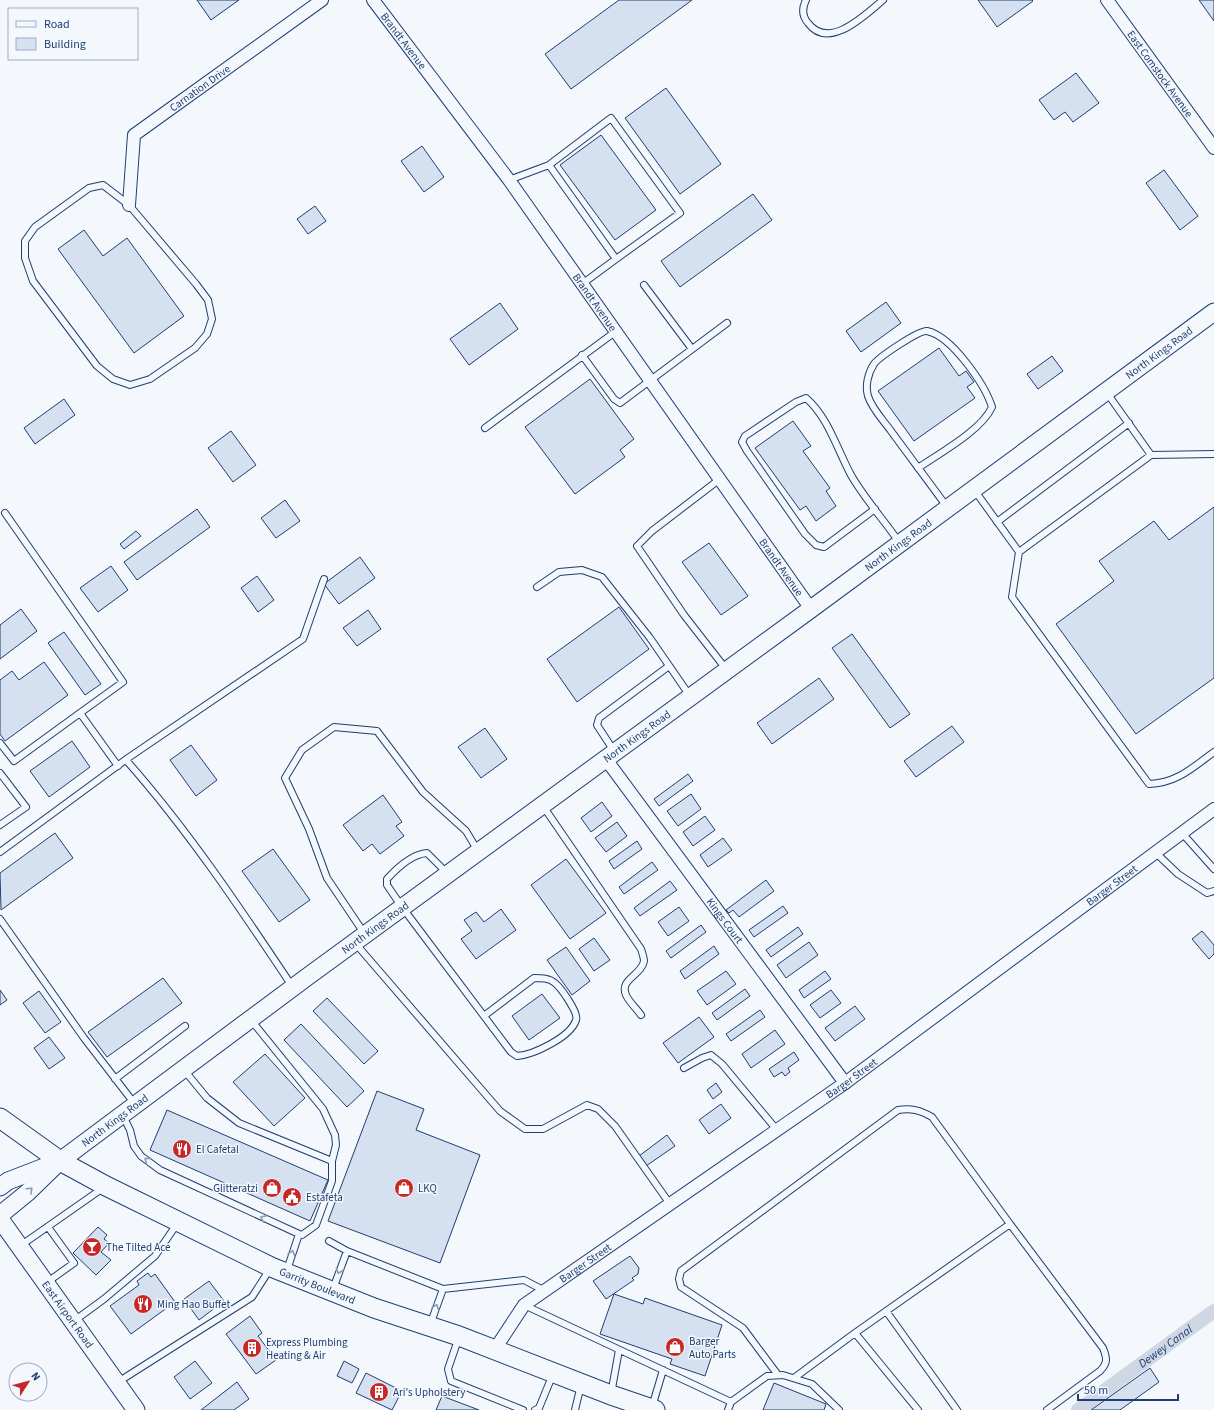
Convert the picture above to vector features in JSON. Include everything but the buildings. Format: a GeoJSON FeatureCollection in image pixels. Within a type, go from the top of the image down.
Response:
{"type":"FeatureCollection","features":[{"type":"Feature","properties":{"kind":"main road","name":"Garrity Boulevard"},"geometry":{"type":"LineString","coordinates":[[0,1118],[60,1161],[178,1223],[279,1270],[374,1308],[495,1349],[582,1384],[653,1410]]}},
{"type":"Feature","properties":{"kind":"street","name":"Brandt Avenue"},"geometry":{"type":"LineString","coordinates":[[373,0],[509,180],[811,609]]}},
{"type":"Feature","properties":{"kind":"street","name":"East Comstock Avenue"},"geometry":{"type":"LineString","coordinates":[[1107,0],[1214,148]]}},
{"type":"Feature","properties":{"kind":"street","name":"Carnation Drive"},"geometry":{"type":"LineString","coordinates":[[129,205],[134,135],[317,2]]}},
{"type":"Feature","properties":{"kind":"street","name":"North Kings Road"},"geometry":{"type":"LineString","coordinates":[[0,1215],[27,1193],[60,1161],[250,1019],[610,754],[974,490],[1214,312]]}},
{"type":"Feature","properties":{"kind":"street","name":"Kings Court"},"geometry":{"type":"LineString","coordinates":[[610,754],[845,1083]]}},
{"type":"Feature","properties":{"kind":"street","name":"Barger Street"},"geometry":{"type":"LineString","coordinates":[[495,1349],[524,1305],[845,1083],[1214,809]]}},
{"type":"Feature","properties":{"kind":"street","name":"North Kings Road"},"geometry":{"type":"LineString","coordinates":[[0,1187],[8,1181],[60,1161]]}},
{"type":"Feature","properties":{"kind":"street","name":"East Airport Road"},"geometry":{"type":"LineString","coordinates":[[0,1219],[136,1410]]}},
{"type":"Feature","properties":{"kind":"lane"},"geometry":{"type":"LineString","coordinates":[[806,0],[803,12],[805,19],[811,27],[825,34],[843,30],[883,0]]}},
{"type":"Feature","properties":{"kind":"lane"},"geometry":{"type":"LineString","coordinates":[[509,180],[549,165],[611,118],[680,213],[582,284]]}},
{"type":"Feature","properties":{"kind":"lane"},"geometry":{"type":"LineString","coordinates":[[549,165],[616,259]]}},
{"type":"Feature","properties":{"kind":"lane"},"geometry":{"type":"LineString","coordinates":[[103,185],[129,205],[208,300],[212,319],[207,334],[195,348],[150,379],[130,385],[112,379],[97,366],[33,280],[25,258],[25,241],[35,227],[89,188],[103,185]]}},
{"type":"Feature","properties":{"kind":"lane"},"geometry":{"type":"LineString","coordinates":[[644,285],[692,349]]}},
{"type":"Feature","properties":{"kind":"lane"},"geometry":{"type":"LineString","coordinates":[[582,355],[614,399],[620,403],[727,323]]}},
{"type":"Feature","properties":{"kind":"lane"},"geometry":{"type":"LineString","coordinates":[[918,468],[978,427],[988,417],[992,407],[989,397],[957,350],[943,339],[927,331],[915,334],[874,364],[866,386],[868,397],[874,408],[918,468],[948,508]]}},
{"type":"Feature","properties":{"kind":"lane"},"geometry":{"type":"LineString","coordinates":[[485,428],[615,332]]}},
{"type":"Feature","properties":{"kind":"lane"},"geometry":{"type":"LineString","coordinates":[[1106,392],[1151,455]]}},
{"type":"Feature","properties":{"kind":"lane"},"geometry":{"type":"LineString","coordinates":[[875,509],[824,547],[816,545],[805,534],[747,451],[742,442],[745,436],[796,402],[806,398],[814,405],[832,435],[852,476],[900,544]]}},
{"type":"Feature","properties":{"kind":"lane"},"geometry":{"type":"LineString","coordinates":[[997,522],[1129,423]]}},
{"type":"Feature","properties":{"kind":"lane"},"geometry":{"type":"LineString","coordinates":[[1019,552],[1151,455],[1214,454]]}},
{"type":"Feature","properties":{"kind":"lane"},"geometry":{"type":"LineString","coordinates":[[720,479],[652,530],[637,546],[684,616],[727,670]]}},
{"type":"Feature","properties":{"kind":"lane"},"geometry":{"type":"LineString","coordinates":[[974,490],[1019,552],[1012,598],[1149,784],[1160,784],[1180,777],[1214,752]]}},
{"type":"Feature","properties":{"kind":"lane"},"geometry":{"type":"LineString","coordinates":[[0,743],[14,761],[123,682],[6,513]]}},
{"type":"Feature","properties":{"kind":"lane"},"geometry":{"type":"LineString","coordinates":[[537,587],[559,572],[582,570],[602,577],[690,696]]}},
{"type":"Feature","properties":{"kind":"lane"},"geometry":{"type":"LineString","coordinates":[[0,852],[126,760],[303,639],[324,579]]}},
{"type":"Feature","properties":{"kind":"lane"},"geometry":{"type":"LineString","coordinates":[[610,754],[598,725],[599,718],[669,666]]}},
{"type":"Feature","properties":{"kind":"lane"},"geometry":{"type":"LineString","coordinates":[[80,713],[118,766]]}},
{"type":"Feature","properties":{"kind":"lane"},"geometry":{"type":"LineString","coordinates":[[478,852],[466,831],[423,792],[376,731],[334,727],[302,750],[285,778],[309,829],[327,878],[359,938],[500,1111],[525,1130],[543,1130],[587,1105],[598,1109],[614,1126],[670,1204]]}},
{"type":"Feature","properties":{"kind":"lane"},"geometry":{"type":"LineString","coordinates":[[126,760],[162,800],[242,912],[292,988]]}},
{"type":"Feature","properties":{"kind":"lane"},"geometry":{"type":"LineString","coordinates":[[0,773],[26,807],[0,825]]}},
{"type":"Feature","properties":{"kind":"lane"},"geometry":{"type":"LineString","coordinates":[[542,805],[641,949],[644,961],[640,970],[628,980],[625,987],[626,995],[642,1015]]}},
{"type":"Feature","properties":{"kind":"lane"},"geometry":{"type":"LineString","coordinates":[[1182,833],[1214,870]]}},
{"type":"Feature","properties":{"kind":"lane"},"geometry":{"type":"LineString","coordinates":[[448,874],[427,853],[419,853],[394,870],[387,879],[387,885],[510,1052],[517,1056],[528,1055],[548,1046],[571,1029],[576,1020],[576,1012],[555,983],[545,978],[534,978],[484,1016]]}},
{"type":"Feature","properties":{"kind":"lane"},"geometry":{"type":"LineString","coordinates":[[1156,853],[1164,862],[1184,878],[1207,893],[1214,891]]}},
{"type":"Feature","properties":{"kind":"lane"},"geometry":{"type":"LineString","coordinates":[[0,919],[84,1038],[115,1079],[129,1110],[130,1130],[134,1146],[141,1156],[160,1170],[302,1235],[309,1232],[316,1225],[332,1181],[332,1161],[336,1145],[335,1135],[323,1109],[250,1019]]}},
{"type":"Feature","properties":{"kind":"lane"},"geometry":{"type":"LineString","coordinates":[[115,1079],[185,1026]]}},
{"type":"Feature","properties":{"kind":"lane"},"geometry":{"type":"LineString","coordinates":[[684,1068],[702,1058],[711,1056],[722,1064],[777,1130]]}},
{"type":"Feature","properties":{"kind":"lane"},"geometry":{"type":"LineString","coordinates":[[183,1069],[207,1098],[239,1123],[332,1161]]}},
{"type":"Feature","properties":{"kind":"lane"},"geometry":{"type":"LineString","coordinates":[[778,1375],[743,1328],[681,1287],[679,1280],[681,1271],[898,1110],[910,1108],[923,1112],[932,1117],[1103,1348],[1106,1357],[1106,1365],[1047,1410]]}},
{"type":"Feature","properties":{"kind":"lane"},"geometry":{"type":"LineString","coordinates":[[20,1247],[106,1186]]}},
{"type":"Feature","properties":{"kind":"lane"},"geometry":{"type":"LineString","coordinates":[[73,1322],[104,1299],[155,1256],[178,1223]]}},
{"type":"Feature","properties":{"kind":"lane"},"geometry":{"type":"LineString","coordinates":[[794,1378],[855,1333],[1010,1224]]}},
{"type":"Feature","properties":{"kind":"lane"},"geometry":{"type":"LineString","coordinates":[[46,1284],[74,1263],[48,1227]]}},
{"type":"Feature","properties":{"kind":"lane"},"geometry":{"type":"LineString","coordinates":[[116,1383],[252,1297],[279,1270],[299,1234]]}},
{"type":"Feature","properties":{"kind":"lane"},"geometry":{"type":"LineString","coordinates":[[329,1241],[347,1251],[443,1289],[524,1280],[545,1291]]}},
{"type":"Feature","properties":{"kind":"lane"},"geometry":{"type":"LineString","coordinates":[[332,1291],[347,1251]]}},
{"type":"Feature","properties":{"kind":"lane"},"geometry":{"type":"LineString","coordinates":[[430,1326],[443,1289]]}},
{"type":"Feature","properties":{"kind":"lane"},"geometry":{"type":"LineString","coordinates":[[524,1305],[731,1402]]}},
{"type":"Feature","properties":{"kind":"lane"},"geometry":{"type":"LineString","coordinates":[[886,1312],[957,1410]]}},
{"type":"Feature","properties":{"kind":"lane"},"geometry":{"type":"LineString","coordinates":[[855,1333],[918,1410]]}},
{"type":"Feature","properties":{"kind":"lane"},"geometry":{"type":"LineString","coordinates":[[459,1336],[448,1369],[451,1381],[523,1410]]}},
{"type":"Feature","properties":{"kind":"lane"},"geometry":{"type":"LineString","coordinates":[[611,1395],[619,1350]]}},
{"type":"Feature","properties":{"kind":"lane"},"geometry":{"type":"LineString","coordinates":[[653,1410],[663,1370]]}},
{"type":"Feature","properties":{"kind":"lane"},"geometry":{"type":"LineString","coordinates":[[535,1410],[539,1408],[553,1372]]}},
{"type":"Feature","properties":{"kind":"lane"},"geometry":{"type":"LineString","coordinates":[[728,1410],[731,1402],[767,1376],[783,1375],[812,1384],[839,1410]]}},
{"type":"Feature","properties":{"kind":"lane"},"geometry":{"type":"LineString","coordinates":[[575,1410],[582,1384]]}},
{"type":"Feature","properties":{"kind":"waterway","name":"Dewey Canal"},"geometry":{"type":"LineString","coordinates":[[1078,1410],[1214,1311]]}},
{"type":"Feature","properties":{"kind":"place","name":"El Cafetal"},"geometry":{"type":"Point","coordinates":[182,1149]}},
{"type":"Feature","properties":{"kind":"place","name":"Glitteratzi"},"geometry":{"type":"Point","coordinates":[272,1188]}},
{"type":"Feature","properties":{"kind":"place","name":"LKQ"},"geometry":{"type":"Point","coordinates":[404,1188]}},
{"type":"Feature","properties":{"kind":"place","name":"Estafeta"},"geometry":{"type":"Point","coordinates":[292,1197]}},
{"type":"Feature","properties":{"kind":"place","name":"The Tilted Ace"},"geometry":{"type":"Point","coordinates":[92,1247]}},
{"type":"Feature","properties":{"kind":"place","name":"Ming Hao Buffet"},"geometry":{"type":"Point","coordinates":[143,1304]}},
{"type":"Feature","properties":{"kind":"place","name":"Barger Auto Parts"},"geometry":{"type":"Point","coordinates":[675,1347]}},
{"type":"Feature","properties":{"kind":"place","name":"Express Plumbing Heating & Air"},"geometry":{"type":"Point","coordinates":[252,1348]}},
{"type":"Feature","properties":{"kind":"place","name":"Ari's Upholstery"},"geometry":{"type":"Point","coordinates":[379,1392]}}]}
